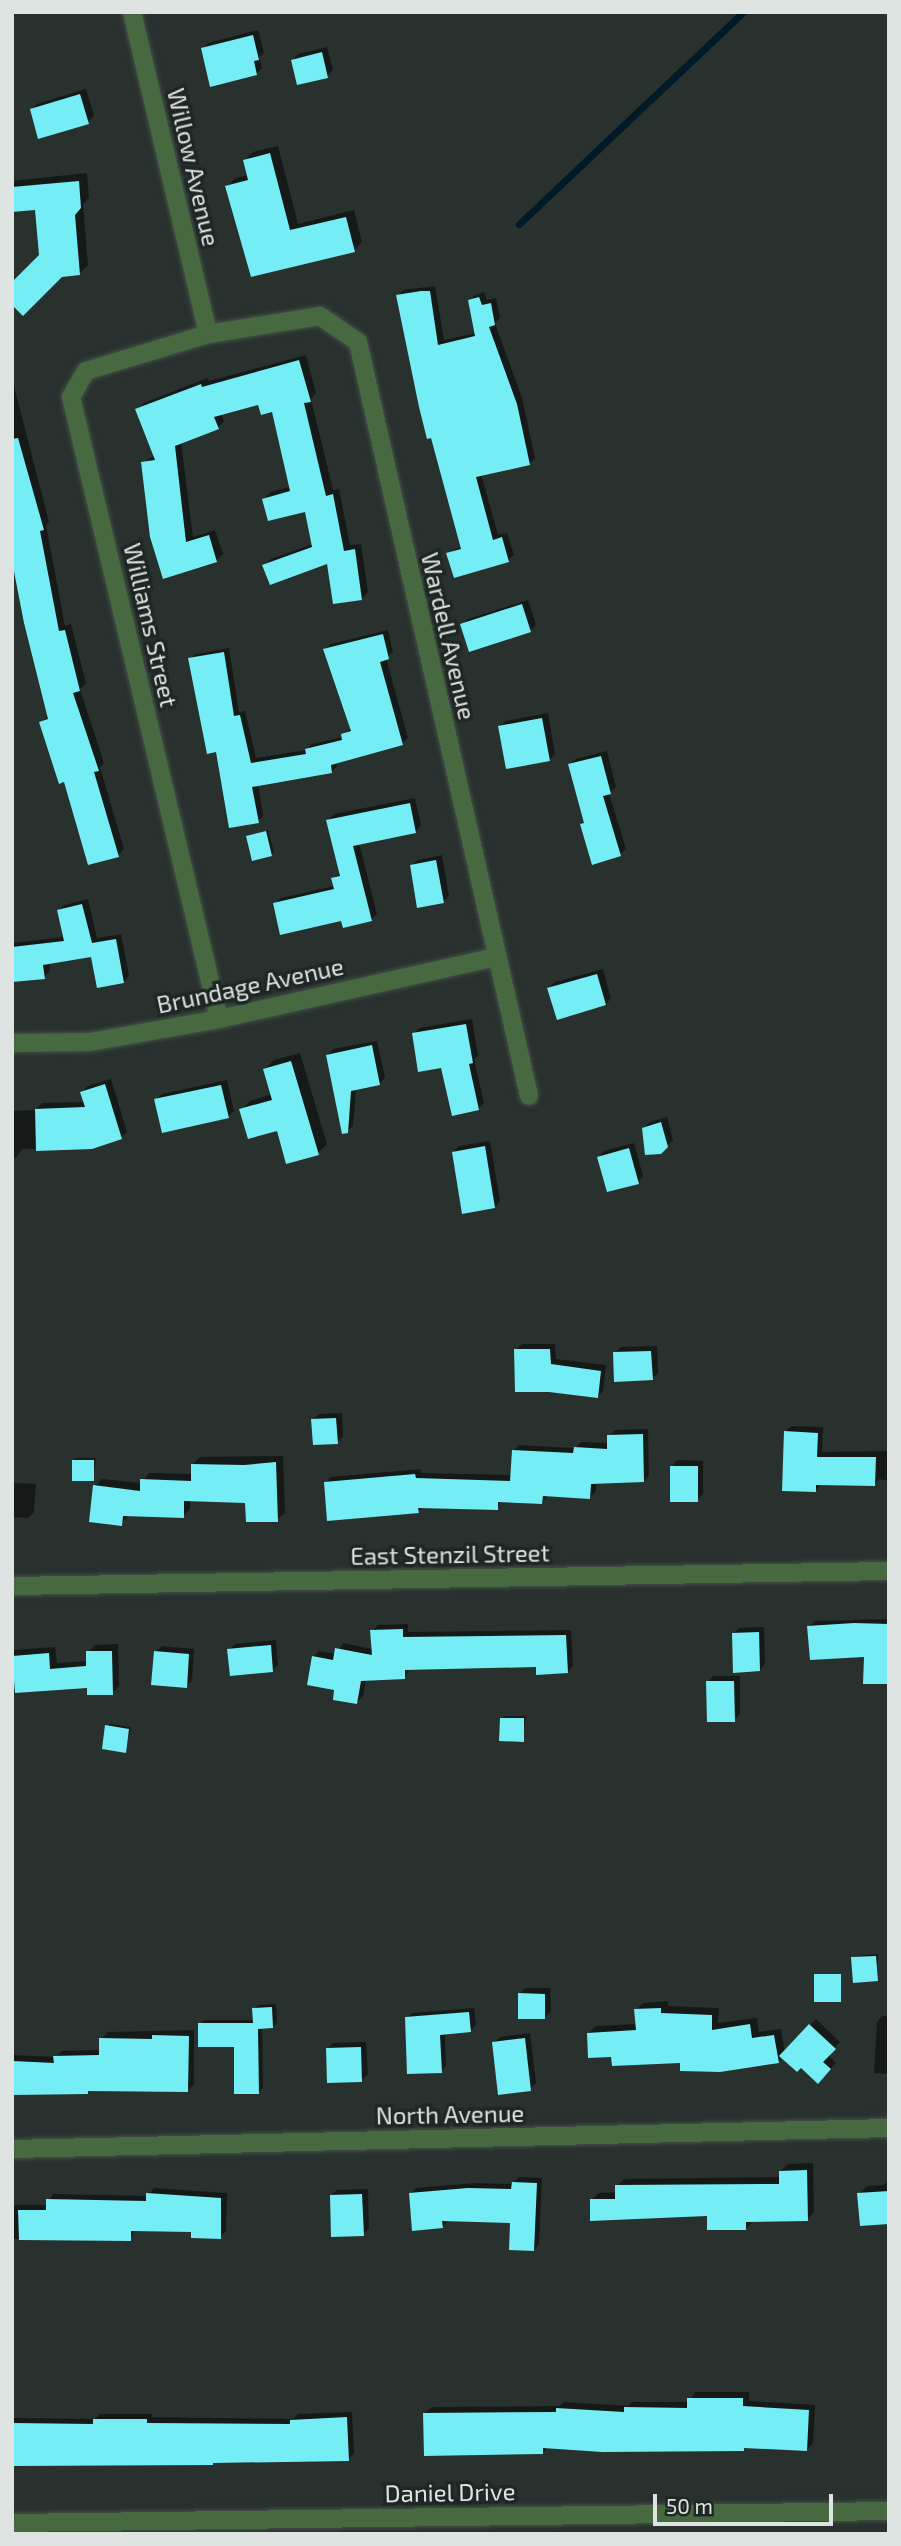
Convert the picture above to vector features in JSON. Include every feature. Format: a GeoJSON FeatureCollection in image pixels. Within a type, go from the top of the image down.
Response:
{"type":"FeatureCollection","features":[{"type":"Feature","properties":{"kind":"street","name":"Willow Avenue"},"geometry":{"type":"LineString","coordinates":[[132,12],[208,334]]}},
{"type":"Feature","properties":{"kind":"street","name":"Wardell Avenue"},"geometry":{"type":"LineString","coordinates":[[208,334],[320,316],[358,342],[529,1096]]}},
{"type":"Feature","properties":{"kind":"street","name":"Williams Street"},"geometry":{"type":"LineString","coordinates":[[208,334],[86,372],[71,397],[219,1018]]}},
{"type":"Feature","properties":{"kind":"street","name":"Brundage Avenue"},"geometry":{"type":"LineString","coordinates":[[12,1043],[90,1042],[219,1018],[496,957]]}},
{"type":"Feature","properties":{"kind":"street","name":"East Stenzil Street"},"geometry":{"type":"LineString","coordinates":[[12,1586],[889,1571]]}},
{"type":"Feature","properties":{"kind":"street","name":"North Avenue"},"geometry":{"type":"LineString","coordinates":[[12,2149],[889,2127]]}},
{"type":"Feature","properties":{"kind":"street","name":"Daniel Drive"},"geometry":{"type":"LineString","coordinates":[[12,2523],[889,2511]]}},
{"type":"Feature","properties":{"kind":"building"},"geometry":{"type":"Polygon","coordinates":[[[253,35],[259,60],[254,61],[257,75],[210,87],[201,48],[253,35]]]}},
{"type":"Feature","properties":{"kind":"building"},"geometry":{"type":"Polygon","coordinates":[[[322,52],[328,78],[297,85],[291,60],[322,52]]]}},
{"type":"Feature","properties":{"kind":"building"},"geometry":{"type":"Polygon","coordinates":[[[80,94],[89,124],[38,139],[30,109],[80,94]]]}},
{"type":"Feature","properties":{"kind":"building"},"geometry":{"type":"Polygon","coordinates":[[[270,153],[290,230],[346,217],[355,252],[251,277],[225,186],[248,180],[243,160],[270,153]]]}},
{"type":"Feature","properties":{"kind":"building"},"geometry":{"type":"Polygon","coordinates":[[[79,181],[81,208],[75,215],[80,275],[62,277],[23,316],[12,305],[12,282],[39,255],[35,210],[12,212],[12,187],[79,181]]]}},
{"type":"Feature","properties":{"kind":"building"},"geometry":{"type":"Polygon","coordinates":[[[430,291],[438,345],[475,336],[468,300],[479,297],[482,305],[491,303],[495,325],[489,327],[517,404],[530,465],[476,477],[493,540],[502,537],[509,562],[454,578],[446,553],[461,549],[431,438],[427,439],[396,295],[430,291]]]}},
{"type":"Feature","properties":{"kind":"building"},"geometry":{"type":"Polygon","coordinates":[[[299,360],[311,402],[304,403],[326,496],[333,494],[344,551],[355,549],[362,600],[333,604],[327,564],[270,585],[262,565],[312,547],[305,512],[268,521],[262,499],[290,491],[272,412],[261,415],[258,405],[214,417],[219,429],[175,446],[186,542],[209,535],[217,562],[163,579],[150,537],[141,462],[155,460],[135,409],[201,384],[202,387],[299,360]]]}},
{"type":"Feature","properties":{"kind":"building"},"geometry":{"type":"Polygon","coordinates":[[[18,438],[44,530],[40,531],[59,631],[65,630],[80,691],[73,693],[99,771],[94,772],[119,857],[88,865],[64,782],[59,784],[39,722],[48,719],[12,561],[12,439],[18,438]]]}},
{"type":"Feature","properties":{"kind":"building"},"geometry":{"type":"Polygon","coordinates":[[[522,604],[531,632],[469,652],[460,624],[522,604]]]}},
{"type":"Feature","properties":{"kind":"building"},"geometry":{"type":"Polygon","coordinates":[[[383,634],[389,659],[380,662],[403,745],[331,765],[332,773],[252,787],[259,823],[229,828],[216,752],[207,754],[188,658],[224,652],[234,716],[240,715],[251,763],[306,754],[305,749],[342,740],[341,734],[351,731],[323,649],[383,634]]]}},
{"type":"Feature","properties":{"kind":"building"},"geometry":{"type":"Polygon","coordinates":[[[542,718],[550,761],[506,769],[498,726],[542,718]]]}},
{"type":"Feature","properties":{"kind":"building"},"geometry":{"type":"Polygon","coordinates":[[[601,756],[611,794],[603,796],[621,856],[592,865],[580,824],[584,823],[568,764],[601,756]]]}},
{"type":"Feature","properties":{"kind":"building"},"geometry":{"type":"Polygon","coordinates":[[[410,803],[416,833],[353,846],[372,921],[343,928],[341,921],[280,935],[273,903],[334,889],[331,878],[340,876],[326,820],[410,803]]]}},
{"type":"Feature","properties":{"kind":"building"},"geometry":{"type":"Polygon","coordinates":[[[266,831],[272,856],[252,861],[246,836],[266,831]]]}},
{"type":"Feature","properties":{"kind":"building"},"geometry":{"type":"Polygon","coordinates":[[[436,860],[444,903],[417,908],[410,865],[436,860]]]}},
{"type":"Feature","properties":{"kind":"building"},"geometry":{"type":"Polygon","coordinates":[[[82,904],[92,943],[116,939],[124,983],[97,988],[91,957],[43,965],[45,979],[12,982],[12,947],[64,941],[57,910],[82,904]]]}},
{"type":"Feature","properties":{"kind":"building"},"geometry":{"type":"Polygon","coordinates":[[[597,974],[606,1005],[557,1020],[547,988],[597,974]]]}},
{"type":"Feature","properties":{"kind":"building"},"geometry":{"type":"Polygon","coordinates":[[[466,1024],[473,1063],[469,1064],[479,1110],[452,1116],[441,1068],[418,1072],[412,1033],[466,1024]]]}},
{"type":"Feature","properties":{"kind":"building"},"geometry":{"type":"Polygon","coordinates":[[[372,1045],[380,1085],[351,1091],[348,1133],[342,1134],[326,1055],[372,1045]]]}},
{"type":"Feature","properties":{"kind":"building"},"geometry":{"type":"Polygon","coordinates":[[[291,1061],[319,1155],[286,1164],[277,1131],[248,1139],[239,1109],[272,1100],[263,1069],[291,1061]]]}},
{"type":"Feature","properties":{"kind":"building"},"geometry":{"type":"Polygon","coordinates":[[[105,1084],[122,1139],[92,1149],[36,1151],[35,1109],[85,1107],[80,1092],[105,1084]]]}},
{"type":"Feature","properties":{"kind":"building"},"geometry":{"type":"Polygon","coordinates":[[[221,1085],[229,1118],[162,1133],[154,1099],[221,1085]]]}},
{"type":"Feature","properties":{"kind":"building"},"geometry":{"type":"Polygon","coordinates":[[[661,1122],[668,1147],[661,1154],[645,1155],[642,1128],[661,1122]]]}},
{"type":"Feature","properties":{"kind":"building"},"geometry":{"type":"Polygon","coordinates":[[[485,1146],[495,1208],[462,1214],[452,1152],[485,1146]]]}},
{"type":"Feature","properties":{"kind":"building"},"geometry":{"type":"Polygon","coordinates":[[[629,1148],[639,1184],[607,1192],[597,1157],[629,1148]]]}},
{"type":"Feature","properties":{"kind":"building"},"geometry":{"type":"Polygon","coordinates":[[[514,1349],[550,1349],[551,1364],[601,1371],[598,1398],[549,1392],[515,1392],[514,1349]]]}},
{"type":"Feature","properties":{"kind":"building"},"geometry":{"type":"Polygon","coordinates":[[[651,1351],[653,1380],[614,1382],[613,1352],[651,1351]]]}},
{"type":"Feature","properties":{"kind":"building"},"geometry":{"type":"Polygon","coordinates":[[[336,1418],[338,1444],[313,1445],[311,1419],[336,1418]]]}},
{"type":"Feature","properties":{"kind":"building"},"geometry":{"type":"Polygon","coordinates":[[[784,1431],[818,1433],[817,1457],[876,1457],[875,1486],[816,1485],[816,1492],[782,1491],[784,1431]]]}},
{"type":"Feature","properties":{"kind":"building"},"geometry":{"type":"Polygon","coordinates":[[[643,1434],[644,1482],[591,1484],[590,1499],[543,1496],[542,1504],[498,1502],[498,1510],[418,1508],[419,1513],[327,1521],[324,1482],[415,1474],[416,1478],[510,1481],[512,1450],[573,1453],[574,1447],[607,1449],[607,1435],[643,1434]]]}},
{"type":"Feature","properties":{"kind":"building"},"geometry":{"type":"Polygon","coordinates":[[[72,1460],[94,1460],[94,1481],[72,1481],[72,1460]]]}},
{"type":"Feature","properties":{"kind":"building"},"geometry":{"type":"Polygon","coordinates":[[[276,1462],[278,1522],[246,1522],[245,1503],[184,1501],[184,1518],[123,1516],[122,1526],[89,1522],[93,1485],[140,1491],[140,1479],[191,1481],[191,1464],[244,1465],[276,1462]]]}},
{"type":"Feature","properties":{"kind":"building"},"geometry":{"type":"Polygon","coordinates":[[[670,1466],[698,1466],[698,1502],[670,1502],[670,1466]]]}},
{"type":"Feature","properties":{"kind":"building"},"geometry":{"type":"Polygon","coordinates":[[[889,1624],[889,1684],[863,1684],[864,1657],[810,1660],[807,1626],[889,1624]]]}},
{"type":"Feature","properties":{"kind":"building"},"geometry":{"type":"Polygon","coordinates":[[[403,1629],[403,1637],[566,1635],[568,1673],[536,1675],[536,1667],[405,1670],[405,1679],[361,1681],[357,1704],[333,1700],[334,1690],[307,1685],[312,1656],[333,1660],[335,1648],[372,1655],[370,1630],[403,1629]]]}},
{"type":"Feature","properties":{"kind":"building"},"geometry":{"type":"Polygon","coordinates":[[[759,1632],[760,1671],[733,1673],[732,1633],[759,1632]]]}},
{"type":"Feature","properties":{"kind":"building"},"geometry":{"type":"Polygon","coordinates":[[[271,1645],[273,1672],[230,1676],[227,1649],[271,1645]]]}},
{"type":"Feature","properties":{"kind":"building"},"geometry":{"type":"Polygon","coordinates":[[[86,1651],[112,1651],[113,1695],[87,1695],[87,1688],[15,1693],[12,1656],[49,1653],[50,1669],[86,1666],[86,1651]]]}},
{"type":"Feature","properties":{"kind":"building"},"geometry":{"type":"Polygon","coordinates":[[[154,1651],[189,1654],[187,1688],[151,1685],[154,1651]]]}},
{"type":"Feature","properties":{"kind":"building"},"geometry":{"type":"Polygon","coordinates":[[[706,1681],[734,1681],[735,1722],[707,1722],[706,1681]]]}},
{"type":"Feature","properties":{"kind":"building"},"geometry":{"type":"Polygon","coordinates":[[[500,1718],[524,1718],[524,1742],[499,1741],[500,1718]]]}},
{"type":"Feature","properties":{"kind":"building"},"geometry":{"type":"Polygon","coordinates":[[[105,1725],[129,1729],[126,1753],[102,1749],[105,1725]]]}},
{"type":"Feature","properties":{"kind":"building"},"geometry":{"type":"Polygon","coordinates":[[[876,1956],[878,1981],[853,1983],[851,1957],[876,1956]]]}},
{"type":"Feature","properties":{"kind":"building"},"geometry":{"type":"Polygon","coordinates":[[[814,1974],[841,1974],[841,2002],[814,2002],[814,1974]]]}},
{"type":"Feature","properties":{"kind":"building"},"geometry":{"type":"Polygon","coordinates":[[[518,1993],[545,1994],[545,2019],[518,2019],[518,1993]]]}},
{"type":"Feature","properties":{"kind":"building"},"geometry":{"type":"Polygon","coordinates":[[[272,2007],[273,2028],[258,2029],[259,2094],[234,2094],[234,2047],[198,2047],[198,2023],[253,2023],[252,2008],[272,2007]]]}},
{"type":"Feature","properties":{"kind":"building"},"geometry":{"type":"Polygon","coordinates":[[[661,2008],[661,2013],[712,2015],[712,2030],[750,2024],[752,2038],[774,2035],[779,2063],[720,2072],[680,2071],[680,2063],[612,2066],[611,2057],[588,2058],[587,2033],[636,2030],[634,2009],[661,2008]]]}},
{"type":"Feature","properties":{"kind":"building"},"geometry":{"type":"Polygon","coordinates":[[[469,2012],[471,2032],[440,2035],[442,2073],[407,2074],[405,2017],[469,2012]]]}},
{"type":"Feature","properties":{"kind":"building"},"geometry":{"type":"Polygon","coordinates":[[[809,2024],[836,2049],[823,2062],[831,2069],[818,2084],[801,2068],[797,2072],[779,2056],[809,2024]]]}},
{"type":"Feature","properties":{"kind":"building"},"geometry":{"type":"Polygon","coordinates":[[[152,2035],[189,2036],[188,2092],[88,2091],[88,2094],[12,2095],[13,2061],[54,2063],[53,2056],[99,2055],[99,2038],[152,2039],[152,2035]]]}},
{"type":"Feature","properties":{"kind":"building"},"geometry":{"type":"Polygon","coordinates":[[[525,2038],[531,2091],[498,2095],[492,2042],[525,2038]]]}},
{"type":"Feature","properties":{"kind":"building"},"geometry":{"type":"Polygon","coordinates":[[[361,2047],[362,2082],[327,2083],[326,2048],[361,2047]]]}},
{"type":"Feature","properties":{"kind":"building"},"geometry":{"type":"Polygon","coordinates":[[[807,2170],[808,2221],[746,2222],[746,2230],[707,2230],[707,2216],[590,2221],[590,2199],[615,2199],[615,2185],[779,2184],[779,2171],[807,2170]]]}},
{"type":"Feature","properties":{"kind":"building"},"geometry":{"type":"Polygon","coordinates":[[[512,2182],[537,2183],[534,2251],[509,2250],[510,2223],[442,2221],[443,2228],[412,2231],[409,2193],[468,2188],[511,2189],[512,2182]]]}},
{"type":"Feature","properties":{"kind":"building"},"geometry":{"type":"Polygon","coordinates":[[[889,2191],[889,2224],[860,2226],[857,2193],[889,2191]]]}},
{"type":"Feature","properties":{"kind":"building"},"geometry":{"type":"Polygon","coordinates":[[[146,2193],[221,2198],[221,2239],[191,2238],[191,2232],[131,2231],[131,2241],[19,2240],[18,2210],[46,2210],[46,2199],[146,2201],[146,2193]]]}},
{"type":"Feature","properties":{"kind":"building"},"geometry":{"type":"Polygon","coordinates":[[[362,2194],[364,2236],[331,2237],[330,2195],[362,2194]]]}},
{"type":"Feature","properties":{"kind":"building"},"geometry":{"type":"Polygon","coordinates":[[[687,2398],[743,2398],[743,2406],[809,2410],[807,2451],[744,2448],[744,2451],[602,2452],[543,2448],[543,2454],[424,2456],[423,2413],[556,2412],[556,2408],[624,2412],[624,2407],[687,2408],[687,2398]]]}},
{"type":"Feature","properties":{"kind":"building"},"geometry":{"type":"Polygon","coordinates":[[[347,2417],[349,2461],[12,2466],[12,2423],[93,2424],[93,2419],[147,2419],[147,2423],[290,2424],[290,2420],[347,2417]]]}},
{"type":"Feature","properties":{"kind":"waterway"},"geometry":{"type":"LineString","coordinates":[[519,224],[743,12]]}}]}
